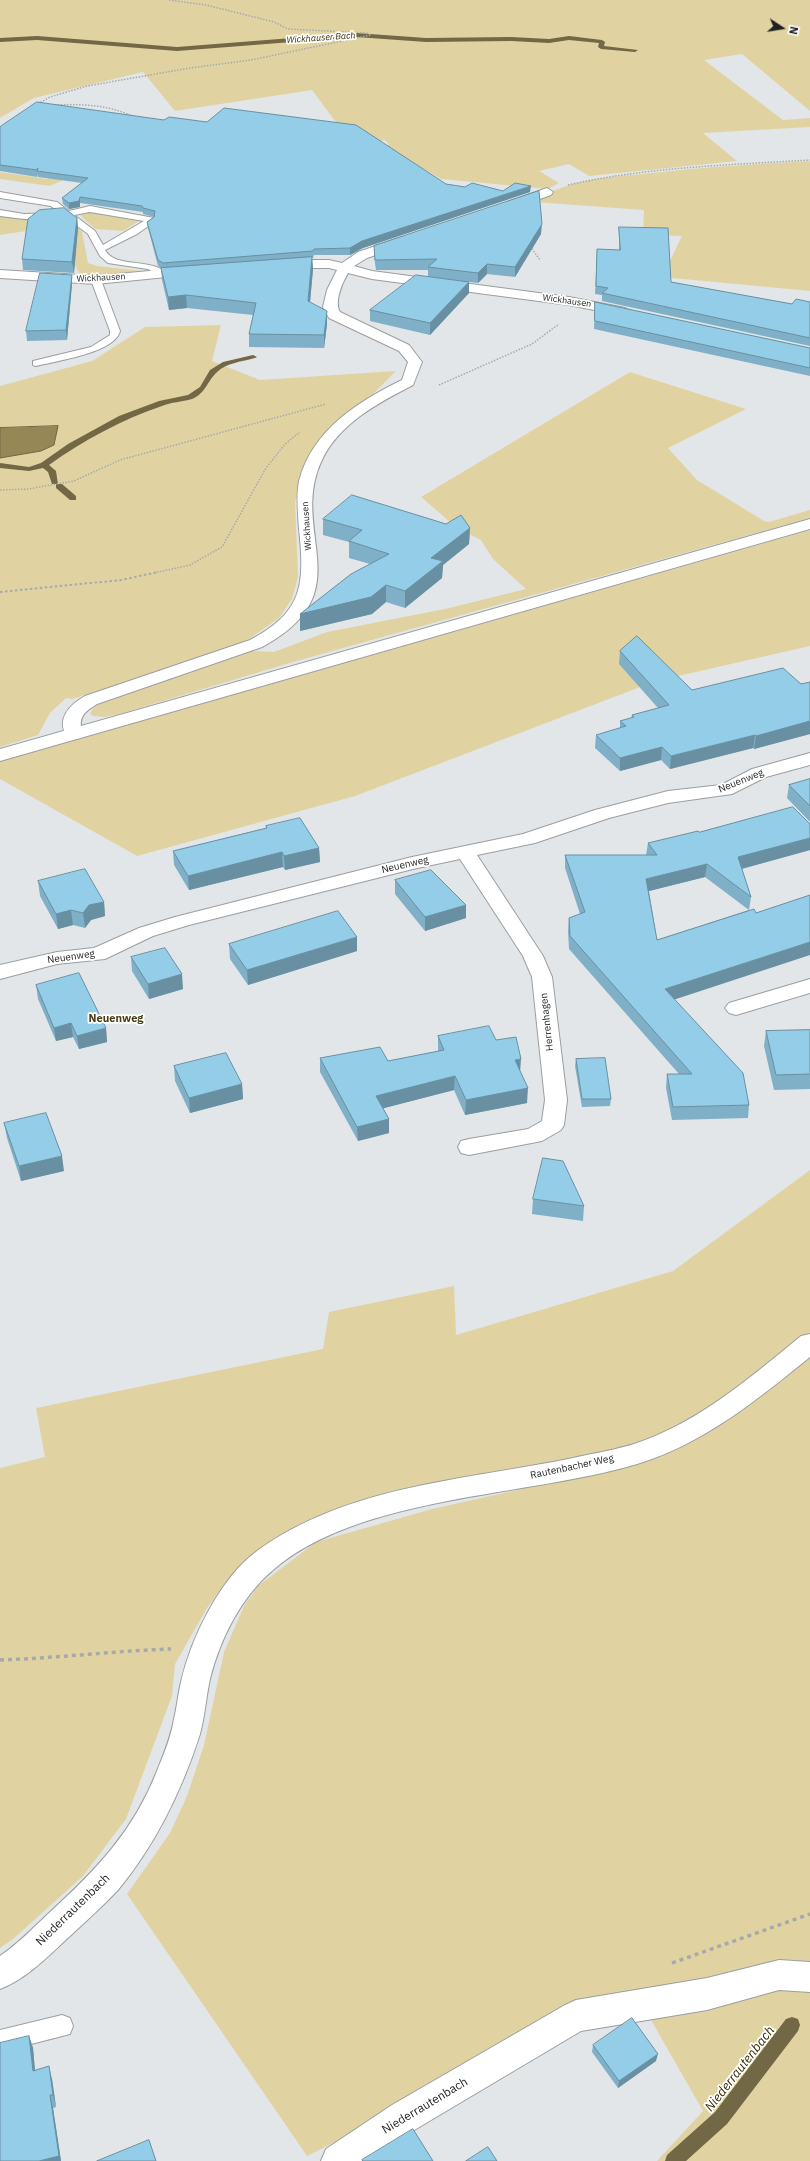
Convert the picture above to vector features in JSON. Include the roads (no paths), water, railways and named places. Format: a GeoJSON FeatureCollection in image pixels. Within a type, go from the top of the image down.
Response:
{"type":"FeatureCollection","features":[{"type":"Feature","properties":{"kind":"street"},"geometry":{"type":"LineString","coordinates":[[500,209],[547,192]]}},
{"type":"Feature","properties":{"kind":"street","name":"Wickhausen"},"geometry":{"type":"LineString","coordinates":[[74,734],[71,726],[71,718],[77,707],[109,693],[242,650],[276,631],[298,610],[308,591],[311,578],[305,502],[309,472],[322,444],[333,430],[385,393],[408,382],[415,362],[404,348],[346,322],[331,312],[330,307],[333,292],[344,268],[354,258],[416,236]]}},
{"type":"Feature","properties":{"kind":"street","name":"Wickhausen"},"geometry":{"type":"LineString","coordinates":[[266,265],[319,263],[372,275],[569,301],[636,314]]}},
{"type":"Feature","properties":{"kind":"street","name":"Wickhausen"},"geometry":{"type":"LineString","coordinates":[[0,274],[96,280],[208,270]]}},
{"type":"Feature","properties":{"kind":"street"},"geometry":{"type":"LineString","coordinates":[[0,755],[395,641],[810,524]]}},
{"type":"Feature","properties":{"kind":"street","name":"Neuenweg"},"geometry":{"type":"LineString","coordinates":[[0,972],[57,958],[98,954],[140,934],[182,922],[465,852],[528,839],[602,814],[668,797],[725,790],[760,773],[810,759]]}},
{"type":"Feature","properties":{"kind":"street","name":"Herrenhagen"},"geometry":{"type":"LineString","coordinates":[[465,852],[533,956],[542,977],[556,1100],[553,1125],[534,1136],[469,1147]]}},
{"type":"Feature","properties":{"kind":"street"},"geometry":{"type":"LineString","coordinates":[[736,1008],[810,986]]}},
{"type":"Feature","properties":{"kind":"street","name":"Rautenbacher Weg"},"geometry":{"type":"LineString","coordinates":[[308,1534],[354,1515],[396,1504],[582,1466],[647,1450],[710,1420],[755,1388],[810,1343]]}},
{"type":"Feature","properties":{"kind":"street","name":"Niederrautenbach"},"geometry":{"type":"LineString","coordinates":[[0,1974],[18,1964],[107,1879],[143,1832],[166,1788],[187,1730],[196,1676],[204,1653],[220,1618],[242,1584],[265,1561],[308,1534]]}},
{"type":"Feature","properties":{"kind":"street","name":"Niederrautenbach"},"geometry":{"type":"LineString","coordinates":[[338,2161],[411,2113],[576,2016],[707,1994],[779,1975],[810,1977]]}},
{"type":"Feature","properties":{"kind":"lane"},"geometry":{"type":"LineString","coordinates":[[0,195],[54,204],[92,232],[104,256],[111,261],[150,267],[163,274]]}},
{"type":"Feature","properties":{"kind":"lane"},"geometry":{"type":"LineString","coordinates":[[0,213],[40,218],[69,214],[90,209],[151,220],[134,232],[101,249]]}},
{"type":"Feature","properties":{"kind":"lane"},"geometry":{"type":"LineString","coordinates":[[36,363],[94,349],[114,336],[115,331],[96,280]]}},
{"type":"Feature","properties":{"kind":"lane"},"geometry":{"type":"LineString","coordinates":[[0,2041],[62,2026]]}},
{"type":"Feature","properties":{"kind":"waterway","name":"Wickhauser Bach"},"geometry":{"type":"LineString","coordinates":[[0,40],[37,38],[177,49],[356,35],[426,40],[511,39],[549,41],[569,38],[602,42],[601,47],[635,50]]}},
{"type":"Feature","properties":{"kind":"waterway"},"geometry":{"type":"LineString","coordinates":[[44,465],[71,446],[122,418],[162,403],[190,397],[203,388],[213,372],[225,363],[253,357]]}},
{"type":"Feature","properties":{"kind":"waterway"},"geometry":{"type":"LineString","coordinates":[[0,465],[5,467],[29,469],[44,465]]}},
{"type":"Feature","properties":{"kind":"waterway"},"geometry":{"type":"LineString","coordinates":[[44,465],[52,471],[55,482]]}},
{"type":"Feature","properties":{"kind":"waterway"},"geometry":{"type":"LineString","coordinates":[[59,486],[73,498]]}},
{"type":"Feature","properties":{"kind":"waterway","name":"Niederrautenbach"},"geometry":{"type":"LineString","coordinates":[[673,2161],[721,2118],[792,2025]]}},
{"type":"Feature","properties":{"kind":"district","name":"Neuenweg"},"geometry":{"type":"Point","coordinates":[116,1019]}}]}
